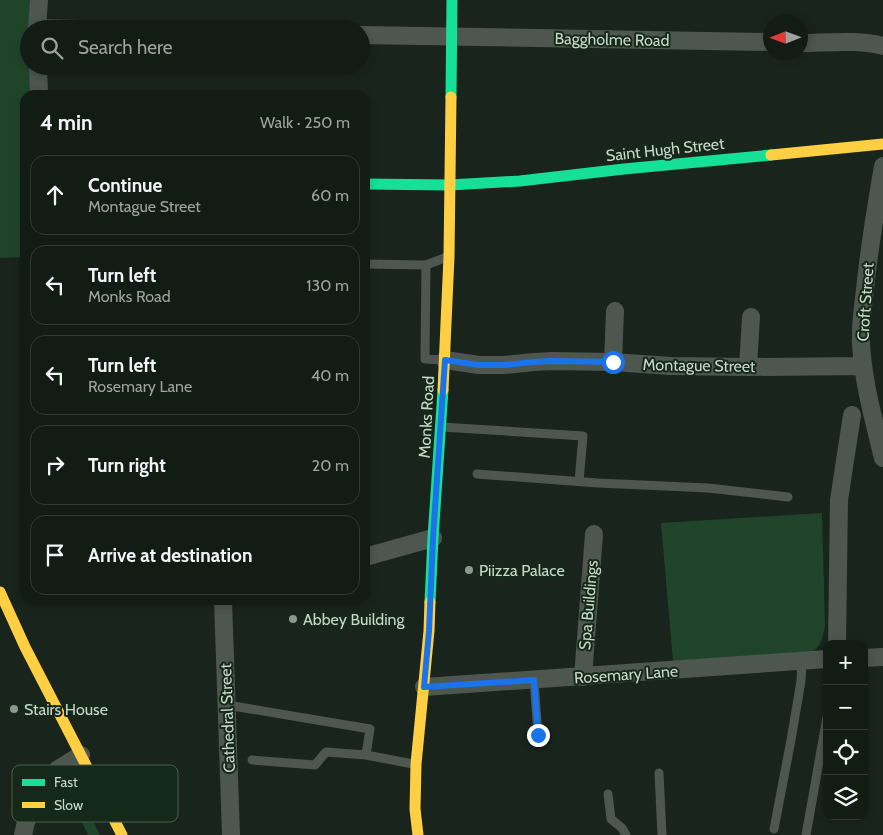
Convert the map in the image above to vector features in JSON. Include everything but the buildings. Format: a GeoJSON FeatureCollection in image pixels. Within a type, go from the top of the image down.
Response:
{"type":"FeatureCollection","features":[{"type":"Feature","properties":{"kind":"main road","name":"Monks Road"},"geometry":{"type":"LineString","coordinates":[[418,835],[415,809],[416,764],[429,631],[450,257],[452,0]]}},
{"type":"Feature","properties":{"kind":"main road","name":"Saint Hugh Street"},"geometry":{"type":"LineString","coordinates":[[370,184],[450,185],[520,181],[883,144]]}},
{"type":"Feature","properties":{"kind":"main road"},"geometry":{"type":"LineString","coordinates":[[0,592],[25,647],[86,765]]}},
{"type":"Feature","properties":{"kind":"main road"},"geometry":{"type":"LineString","coordinates":[[115,822],[122,835]]}},
{"type":"Feature","properties":{"kind":"street"},"geometry":{"type":"LineString","coordinates":[[37,20],[38,0]]}},
{"type":"Feature","properties":{"kind":"street","name":"Baggholme Road"},"geometry":{"type":"LineString","coordinates":[[370,35],[763,42]]}},
{"type":"Feature","properties":{"kind":"street"},"geometry":{"type":"LineString","coordinates":[[808,42],[860,42],[883,46]]}},
{"type":"Feature","properties":{"kind":"street"},"geometry":{"type":"LineString","coordinates":[[38,75],[39,90]]}},
{"type":"Feature","properties":{"kind":"street","name":"Croft Street"},"geometry":{"type":"LineString","coordinates":[[883,166],[867,266],[861,343],[863,366],[871,408],[883,458]]}},
{"type":"Feature","properties":{"kind":"street"},"geometry":{"type":"LineString","coordinates":[[613,362],[615,311]]}},
{"type":"Feature","properties":{"kind":"street"},"geometry":{"type":"LineString","coordinates":[[748,367],[750,317]]}},
{"type":"Feature","properties":{"kind":"street","name":"Montague Street"},"geometry":{"type":"LineString","coordinates":[[445,360],[479,365],[552,361],[613,362],[671,366],[863,366]]}},
{"type":"Feature","properties":{"kind":"street"},"geometry":{"type":"LineString","coordinates":[[837,640],[838,500],[852,415]]}},
{"type":"Feature","properties":{"kind":"street","name":"Spa Buildings"},"geometry":{"type":"LineString","coordinates":[[583,677],[594,534]]}},
{"type":"Feature","properties":{"kind":"street"},"geometry":{"type":"LineString","coordinates":[[370,556],[433,538]]}},
{"type":"Feature","properties":{"kind":"street","name":"Cathedral Street"},"geometry":{"type":"LineString","coordinates":[[223,605],[232,835]]}},
{"type":"Feature","properties":{"kind":"street"},"geometry":{"type":"LineString","coordinates":[[868,658],[883,657]]}},
{"type":"Feature","properties":{"kind":"street","name":"Rosemary Lane"},"geometry":{"type":"LineString","coordinates":[[424,687],[823,660]]}},
{"type":"Feature","properties":{"kind":"street"},"geometry":{"type":"LineString","coordinates":[[65,765],[81,755]]}},
{"type":"Feature","properties":{"kind":"street"},"geometry":{"type":"LineString","coordinates":[[23,835],[26,822]]}},
{"type":"Feature","properties":{"kind":"lane"},"geometry":{"type":"LineString","coordinates":[[370,264],[426,265],[450,257]]}},
{"type":"Feature","properties":{"kind":"lane"},"geometry":{"type":"LineString","coordinates":[[426,265],[425,358],[445,360]]}},
{"type":"Feature","properties":{"kind":"lane"},"geometry":{"type":"LineString","coordinates":[[441,427],[583,436],[579,482]]}},
{"type":"Feature","properties":{"kind":"lane"},"geometry":{"type":"LineString","coordinates":[[477,474],[579,482],[708,488],[788,497]]}},
{"type":"Feature","properties":{"kind":"lane"},"geometry":{"type":"LineString","coordinates":[[774,830],[801,681],[802,661]]}},
{"type":"Feature","properties":{"kind":"lane"},"geometry":{"type":"LineString","coordinates":[[534,680],[538,735]]}},
{"type":"Feature","properties":{"kind":"lane"},"geometry":{"type":"LineString","coordinates":[[227,704],[370,729],[366,755]]}},
{"type":"Feature","properties":{"kind":"lane"},"geometry":{"type":"LineString","coordinates":[[806,835],[825,730]]}},
{"type":"Feature","properties":{"kind":"lane"},"geometry":{"type":"LineString","coordinates":[[252,760],[315,765],[326,752],[366,755],[416,764]]}},
{"type":"Feature","properties":{"kind":"lane"},"geometry":{"type":"LineString","coordinates":[[659,773],[662,835]]}},
{"type":"Feature","properties":{"kind":"lane"},"geometry":{"type":"LineString","coordinates":[[608,794],[611,819],[622,828],[626,835],[621,835]]}},
{"type":"Feature","properties":{"kind":"green space"},"geometry":{"type":"Polygon","coordinates":[[[0,0],[36,0],[31,20],[20,20],[20,75],[37,75],[37,90],[20,90],[20,257],[0,258],[0,0]]]}},
{"type":"Feature","properties":{"kind":"green space"},"geometry":{"type":"Polygon","coordinates":[[[822,513],[825,625],[822,639],[817,648],[809,654],[673,661],[661,523],[822,513]]]}},
{"type":"Feature","properties":{"kind":"green space"},"geometry":{"type":"Polygon","coordinates":[[[82,822],[93,822],[100,835],[88,835],[82,822]]]}},
{"type":"Feature","properties":{"kind":"traffic: fast"},"geometry":{"type":"LineString","coordinates":[[451,97],[452,0]]}},
{"type":"Feature","properties":{"kind":"traffic: fast"},"geometry":{"type":"LineString","coordinates":[[370,184],[450,185],[520,181],[771,155]]}},
{"type":"Feature","properties":{"kind":"traffic: fast"},"geometry":{"type":"LineString","coordinates":[[430,602],[443,390]]}},
{"type":"Feature","properties":{"kind":"traffic: slow"},"geometry":{"type":"LineString","coordinates":[[443,390],[449,257],[451,97]]}},
{"type":"Feature","properties":{"kind":"traffic: slow"},"geometry":{"type":"LineString","coordinates":[[771,155],[883,144]]}},
{"type":"Feature","properties":{"kind":"traffic: slow"},"geometry":{"type":"LineString","coordinates":[[0,592],[25,647],[86,765]]}},
{"type":"Feature","properties":{"kind":"traffic: slow"},"geometry":{"type":"LineString","coordinates":[[418,835],[415,809],[416,764],[429,631],[430,602]]}},
{"type":"Feature","properties":{"kind":"traffic: slow"},"geometry":{"type":"LineString","coordinates":[[115,822],[122,835]]}},
{"type":"Feature","properties":{"kind":"place","name":"Piizza Palace"},"geometry":{"type":"Point","coordinates":[469,570]}},
{"type":"Feature","properties":{"kind":"place","name":"Abbey Building"},"geometry":{"type":"Point","coordinates":[293,619]}},
{"type":"Feature","properties":{"kind":"place","name":"Stairs House"},"geometry":{"type":"Point","coordinates":[14,709]}},
{"type":"Feature","properties":{"kind":"route"},"geometry":{"type":"LineString","coordinates":[[538,735],[534,680],[424,687],[445,360],[479,365],[552,361],[613,362]]}}]}
